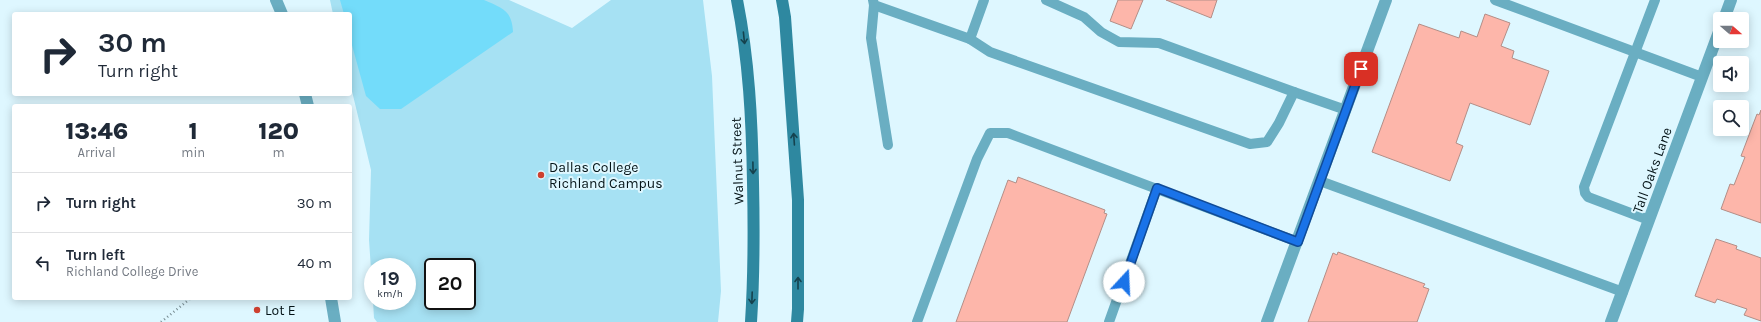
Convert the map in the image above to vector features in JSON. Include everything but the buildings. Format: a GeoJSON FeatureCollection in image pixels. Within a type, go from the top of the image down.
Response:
{"type":"FeatureCollection","features":[{"type":"Feature","properties":{"kind":"main road","name":"Walnut Street"},"geometry":{"type":"LineString","coordinates":[[737,0],[743,29],[752,121],[753,216],[751,322]]}},
{"type":"Feature","properties":{"kind":"main road"},"geometry":{"type":"LineString","coordinates":[[782,0],[785,17],[798,200],[797,322]]}},
{"type":"Feature","properties":{"kind":"street"},"geometry":{"type":"LineString","coordinates":[[276,0],[281,12]]}},
{"type":"Feature","properties":{"kind":"street"},"geometry":{"type":"LineString","coordinates":[[1268,322],[1386,0]]}},
{"type":"Feature","properties":{"kind":"street"},"geometry":{"type":"LineString","coordinates":[[1727,12],[1731,0]]}},
{"type":"Feature","properties":{"kind":"street","name":"Tall Oaks Lane"},"geometry":{"type":"LineString","coordinates":[[1611,322],[1713,48]]}},
{"type":"Feature","properties":{"kind":"street"},"geometry":{"type":"LineString","coordinates":[[331,300],[335,322]]}},
{"type":"Feature","properties":{"kind":"lane"},"geometry":{"type":"LineString","coordinates":[[970,39],[984,0]]}},
{"type":"Feature","properties":{"kind":"lane"},"geometry":{"type":"LineString","coordinates":[[1046,0],[1084,17],[1101,32],[1119,42],[1159,43],[1346,110]]}},
{"type":"Feature","properties":{"kind":"lane"},"geometry":{"type":"LineString","coordinates":[[1494,0],[1702,77]]}},
{"type":"Feature","properties":{"kind":"lane"},"geometry":{"type":"LineString","coordinates":[[1649,220],[1588,197],[1585,193],[1584,187],[1655,0]]}},
{"type":"Feature","properties":{"kind":"lane"},"geometry":{"type":"LineString","coordinates":[[888,145],[871,38],[873,3],[970,39],[990,52],[1250,144],[1267,142],[1294,92]]}},
{"type":"Feature","properties":{"kind":"lane"},"geometry":{"type":"LineString","coordinates":[[918,322],[976,159],[990,133],[1008,133],[1298,242]]}},
{"type":"Feature","properties":{"kind":"lane"},"geometry":{"type":"LineString","coordinates":[[1320,181],[1623,292]]}},
{"type":"Feature","properties":{"kind":"lane"},"geometry":{"type":"LineString","coordinates":[[1109,322],[1157,188]]}},
{"type":"Feature","properties":{"kind":"path"},"geometry":{"type":"LineString","coordinates":[[161,322],[188,300]]}},
{"type":"Feature","properties":{"kind":"shaded area","name":"Dallas College Richland Campus"},"geometry":{"type":"Polygon","coordinates":[[[330,0],[509,0],[572,28],[611,0],[703,0],[712,76],[721,291],[718,322],[377,322],[374,318],[374,310],[416,310],[416,258],[370,258],[369,240],[371,170],[352,91],[352,12],[333,12],[330,0]]]}},
{"type":"Feature","properties":{"kind":"shaded area"},"geometry":{"type":"Polygon","coordinates":[[[340,0],[484,0],[501,8],[508,14],[511,19],[513,32],[401,109],[380,109],[366,96],[352,45],[352,12],[343,12],[340,0]]]}},
{"type":"Feature","properties":{"kind":"place","name":"Dallas College Richland Campus"},"geometry":{"type":"Point","coordinates":[541,175]}},
{"type":"Feature","properties":{"kind":"place","name":"Lot E"},"geometry":{"type":"Point","coordinates":[257,310]}},
{"type":"Feature","properties":{"kind":"route"},"geometry":{"type":"LineString","coordinates":[[1124,282],[1157,188],[1298,242],[1361,69]]}}]}
